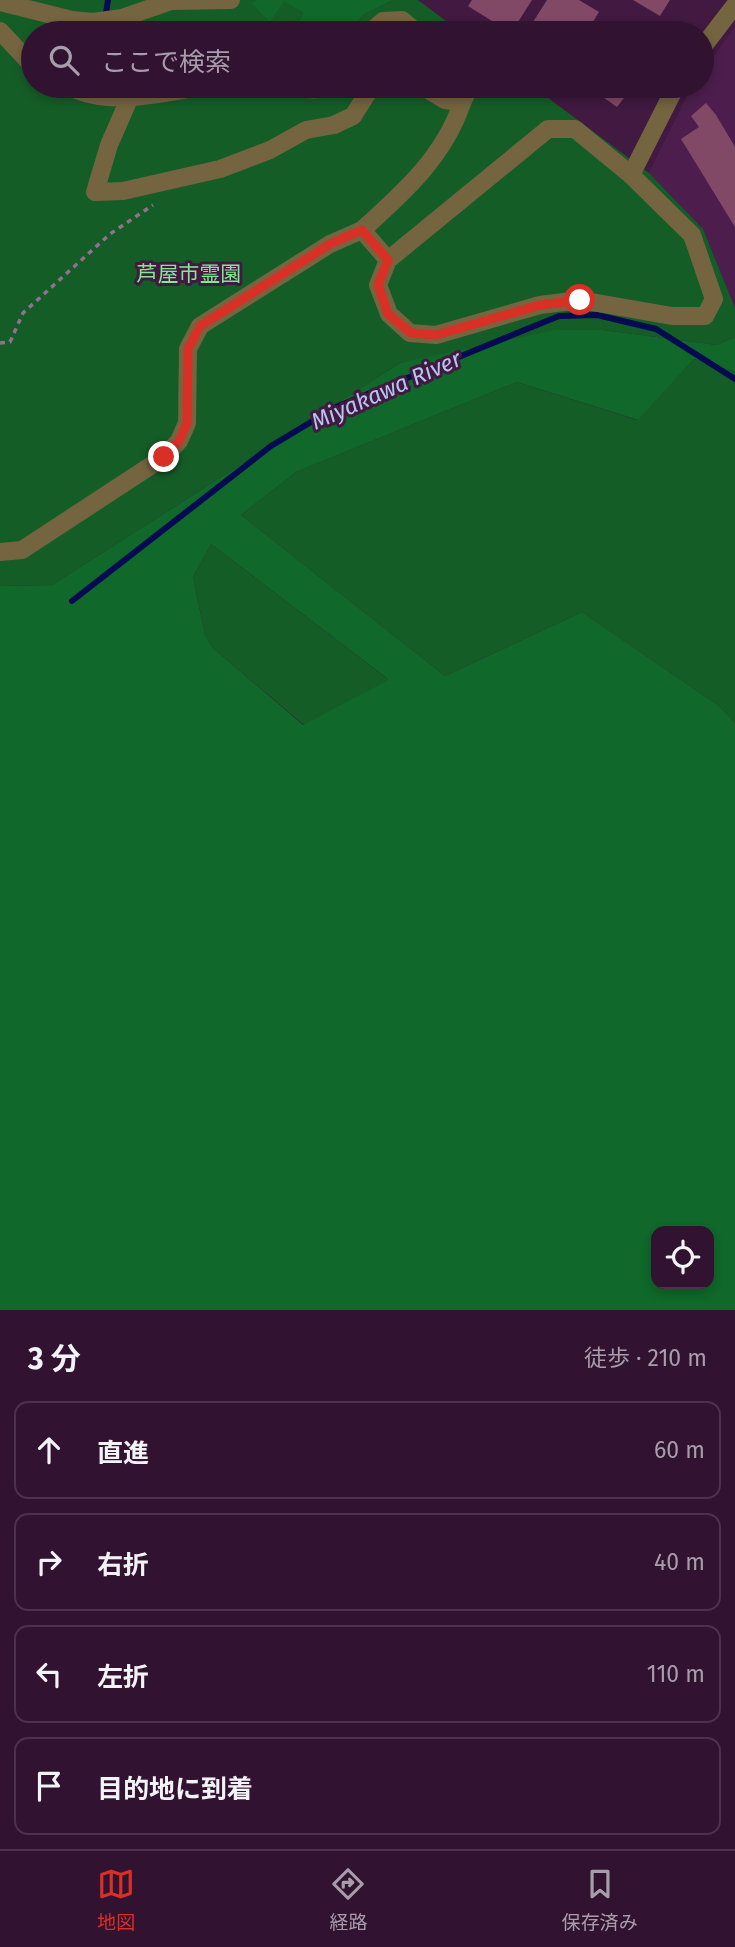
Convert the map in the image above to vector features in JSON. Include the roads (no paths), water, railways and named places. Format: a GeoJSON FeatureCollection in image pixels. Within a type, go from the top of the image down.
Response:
{"type":"FeatureCollection","features":[{"type":"Feature","properties":{"kind":"street"},"geometry":{"type":"LineString","coordinates":[[100,21],[122,18],[171,1],[231,0]]}},
{"type":"Feature","properties":{"kind":"street"},"geometry":{"type":"LineString","coordinates":[[0,2],[82,21]]}},
{"type":"Feature","properties":{"kind":"street"},"geometry":{"type":"LineString","coordinates":[[714,32],[735,5]]}},
{"type":"Feature","properties":{"kind":"street"},"geometry":{"type":"LineString","coordinates":[[383,21],[403,21]]}},
{"type":"Feature","properties":{"kind":"street"},"geometry":{"type":"LineString","coordinates":[[0,31],[21,53]]}},
{"type":"Feature","properties":{"kind":"street"},"geometry":{"type":"LineString","coordinates":[[130,98],[109,145],[95,192],[123,191],[220,169],[270,150],[306,130],[334,125],[352,116],[364,98]]}},
{"type":"Feature","properties":{"kind":"street"},"geometry":{"type":"LineString","coordinates":[[442,98],[462,103]]}},
{"type":"Feature","properties":{"kind":"street"},"geometry":{"type":"LineString","coordinates":[[0,552],[22,550],[164,457],[179,441],[187,423],[188,349],[200,326],[330,244],[362,230],[412,185],[426,167],[455,124],[464,98]]}},
{"type":"Feature","properties":{"kind":"street"},"geometry":{"type":"LineString","coordinates":[[631,175],[670,98]]}},
{"type":"Feature","properties":{"kind":"street"},"geometry":{"type":"LineString","coordinates":[[548,129],[575,129],[631,175],[692,235],[714,299],[705,316],[672,317],[580,300],[540,305],[436,335],[411,333],[388,314],[378,285],[388,260],[548,129]]}},
{"type":"Feature","properties":{"kind":"street"},"geometry":{"type":"LineString","coordinates":[[362,230],[388,260]]}},
{"type":"Feature","properties":{"kind":"waterway"},"geometry":{"type":"LineString","coordinates":[[105,21],[108,0]]}},
{"type":"Feature","properties":{"kind":"waterway","name":"Miyakawa River"},"geometry":{"type":"LineString","coordinates":[[72,601],[271,446],[336,407],[559,316],[597,315],[656,329],[735,379]]}},
{"type":"Feature","properties":{"kind":"park label","name":"芦屋市霊園"},"geometry":{"type":"Point","coordinates":[189,274]}}]}
